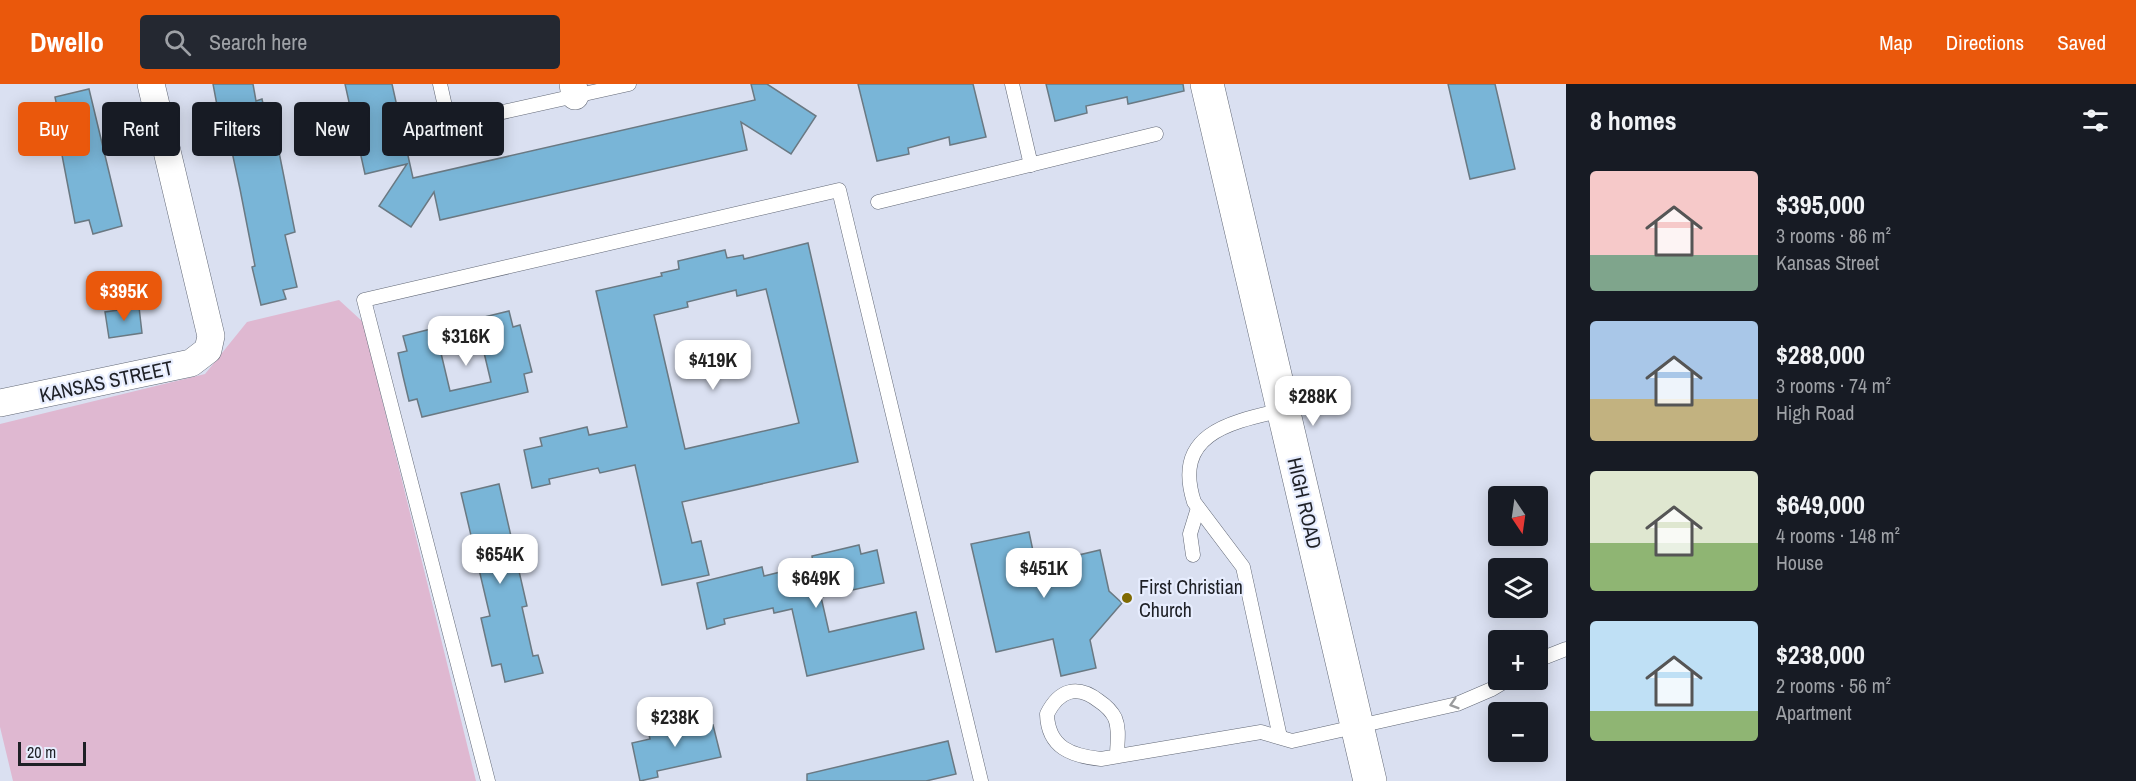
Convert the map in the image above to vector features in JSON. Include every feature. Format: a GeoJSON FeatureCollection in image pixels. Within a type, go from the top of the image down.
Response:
{"type":"FeatureCollection","features":[{"type":"Feature","properties":{"kind":"street","name":"KANSAS STREET"},"geometry":{"type":"LineString","coordinates":[[0,404],[191,363],[208,350],[211,336],[151,84]]}},
{"type":"Feature","properties":{"kind":"street","name":"HIGH ROAD"},"geometry":{"type":"LineString","coordinates":[[1207,84],[1357,728],[1366,779]]}},
{"type":"Feature","properties":{"kind":"lane"},"geometry":{"type":"LineString","coordinates":[[440,84],[449,124],[574,90],[629,84]]}},
{"type":"Feature","properties":{"kind":"lane"},"geometry":{"type":"LineString","coordinates":[[1012,84],[1031,165]]}},
{"type":"Feature","properties":{"kind":"lane"},"geometry":{"type":"LineString","coordinates":[[878,202],[1156,134]]}},
{"type":"Feature","properties":{"kind":"lane"},"geometry":{"type":"LineString","coordinates":[[488,781],[364,300],[839,190],[981,781]]}},
{"type":"Feature","properties":{"kind":"lane"},"geometry":{"type":"LineString","coordinates":[[1280,737],[1243,567],[1198,508],[1190,489],[1190,469],[1194,450],[1207,435],[1239,420],[1283,410]]}},
{"type":"Feature","properties":{"kind":"lane"},"geometry":{"type":"LineString","coordinates":[[1193,555],[1190,534],[1198,508]]}},
{"type":"Feature","properties":{"kind":"lane"},"geometry":{"type":"LineString","coordinates":[[1548,656],[1566,648]]}},
{"type":"Feature","properties":{"kind":"lane"},"geometry":{"type":"LineString","coordinates":[[1117,756],[1118,731],[1114,716],[1103,703],[1083,691],[1070,690],[1060,696],[1047,714],[1051,737],[1065,751],[1081,757],[1101,759],[1261,732],[1292,741],[1457,705],[1490,690]]}},
{"type":"Feature","properties":{"kind":"shaded area"},"geometry":{"type":"Polygon","coordinates":[[[339,300],[363,322],[476,781],[13,781],[0,727],[0,424],[205,374],[247,322],[339,300]]]}},
{"type":"Feature","properties":{"kind":"building"},"geometry":{"type":"Polygon","coordinates":[[[213,84],[253,84],[256,101],[262,99],[263,102],[216,102],[213,84]]]}},
{"type":"Feature","properties":{"kind":"building"},"geometry":{"type":"Polygon","coordinates":[[[345,84],[392,84],[396,102],[382,102],[382,156],[408,156],[413,178],[755,100],[751,84],[767,84],[816,116],[791,154],[741,122],[747,150],[440,220],[434,192],[411,227],[379,206],[407,164],[365,174],[361,156],[370,156],[370,102],[349,102],[345,84]]]}},
{"type":"Feature","properties":{"kind":"building"},"geometry":{"type":"Polygon","coordinates":[[[858,84],[973,84],[986,137],[950,145],[949,137],[908,148],[909,154],[877,161],[858,84]]]}},
{"type":"Feature","properties":{"kind":"building"},"geometry":{"type":"Polygon","coordinates":[[[1046,84],[1183,84],[1184,91],[1128,104],[1127,97],[1086,106],[1087,113],[1055,121],[1046,84]]]}},
{"type":"Feature","properties":{"kind":"building"},"geometry":{"type":"Polygon","coordinates":[[[1448,84],[1495,84],[1515,169],[1470,179],[1448,84]]]}},
{"type":"Feature","properties":{"kind":"building"},"geometry":{"type":"Polygon","coordinates":[[[89,89],[102,143],[102,156],[105,156],[122,226],[93,234],[89,220],[75,223],[62,156],[90,156],[90,102],[56,102],[55,97],[89,89]]]}},
{"type":"Feature","properties":{"kind":"building"},"geometry":{"type":"Polygon","coordinates":[[[233,156],[280,156],[295,232],[285,235],[297,287],[283,290],[286,299],[261,305],[252,267],[255,266],[233,156]]]}},
{"type":"Feature","properties":{"kind":"building"},"geometry":{"type":"Polygon","coordinates":[[[808,243],[858,462],[682,502],[692,543],[701,541],[709,575],[662,585],[635,465],[600,473],[598,468],[549,479],[550,484],[532,488],[524,450],[542,446],[540,438],[587,427],[589,435],[627,427],[596,291],[662,276],[661,273],[679,269],[678,261],[725,250],[727,258],[743,255],[744,259],[808,243]],[[766,289],[737,296],[736,290],[687,302],[688,307],[654,315],[685,449],[799,423],[766,289]]]}},
{"type":"Feature","properties":{"kind":"building"},"geometry":{"type":"Polygon","coordinates":[[[139,307],[142,333],[109,338],[105,312],[139,307]]]}},
{"type":"Feature","properties":{"kind":"building"},"geometry":{"type":"Polygon","coordinates":[[[509,311],[513,327],[520,325],[532,372],[524,374],[528,392],[422,417],[417,399],[409,401],[403,376],[398,353],[407,351],[403,336],[435,328],[450,391],[491,382],[476,319],[509,311]]]}},
{"type":"Feature","properties":{"kind":"building"},"geometry":{"type":"Polygon","coordinates":[[[499,484],[527,606],[522,607],[533,656],[538,655],[543,673],[505,682],[501,664],[492,666],[481,618],[490,616],[461,493],[499,484]]]}},
{"type":"Feature","properties":{"kind":"building"},"geometry":{"type":"Polygon","coordinates":[[[1029,532],[1036,565],[1100,550],[1109,591],[1122,603],[1090,640],[1096,668],[1061,676],[1053,639],[996,652],[971,544],[1029,532]]]}},
{"type":"Feature","properties":{"kind":"building"},"geometry":{"type":"Polygon","coordinates":[[[859,545],[861,554],[877,550],[884,583],[821,597],[829,632],[916,612],[924,649],[807,676],[792,609],[774,613],[773,608],[724,619],[725,624],[707,629],[697,583],[762,567],[764,576],[813,564],[812,556],[859,545]]]}},
{"type":"Feature","properties":{"kind":"building"},"geometry":{"type":"Polygon","coordinates":[[[696,720],[698,728],[713,725],[721,757],[657,771],[658,777],[640,781],[632,743],[650,739],[648,731],[696,720]]]}},
{"type":"Feature","properties":{"kind":"building"},"geometry":{"type":"Polygon","coordinates":[[[948,741],[956,774],[926,781],[807,781],[807,774],[948,741]]]}},
{"type":"Feature","properties":{"kind":"place","name":"First Christian Church"},"geometry":{"type":"Point","coordinates":[1127,598]}}]}
